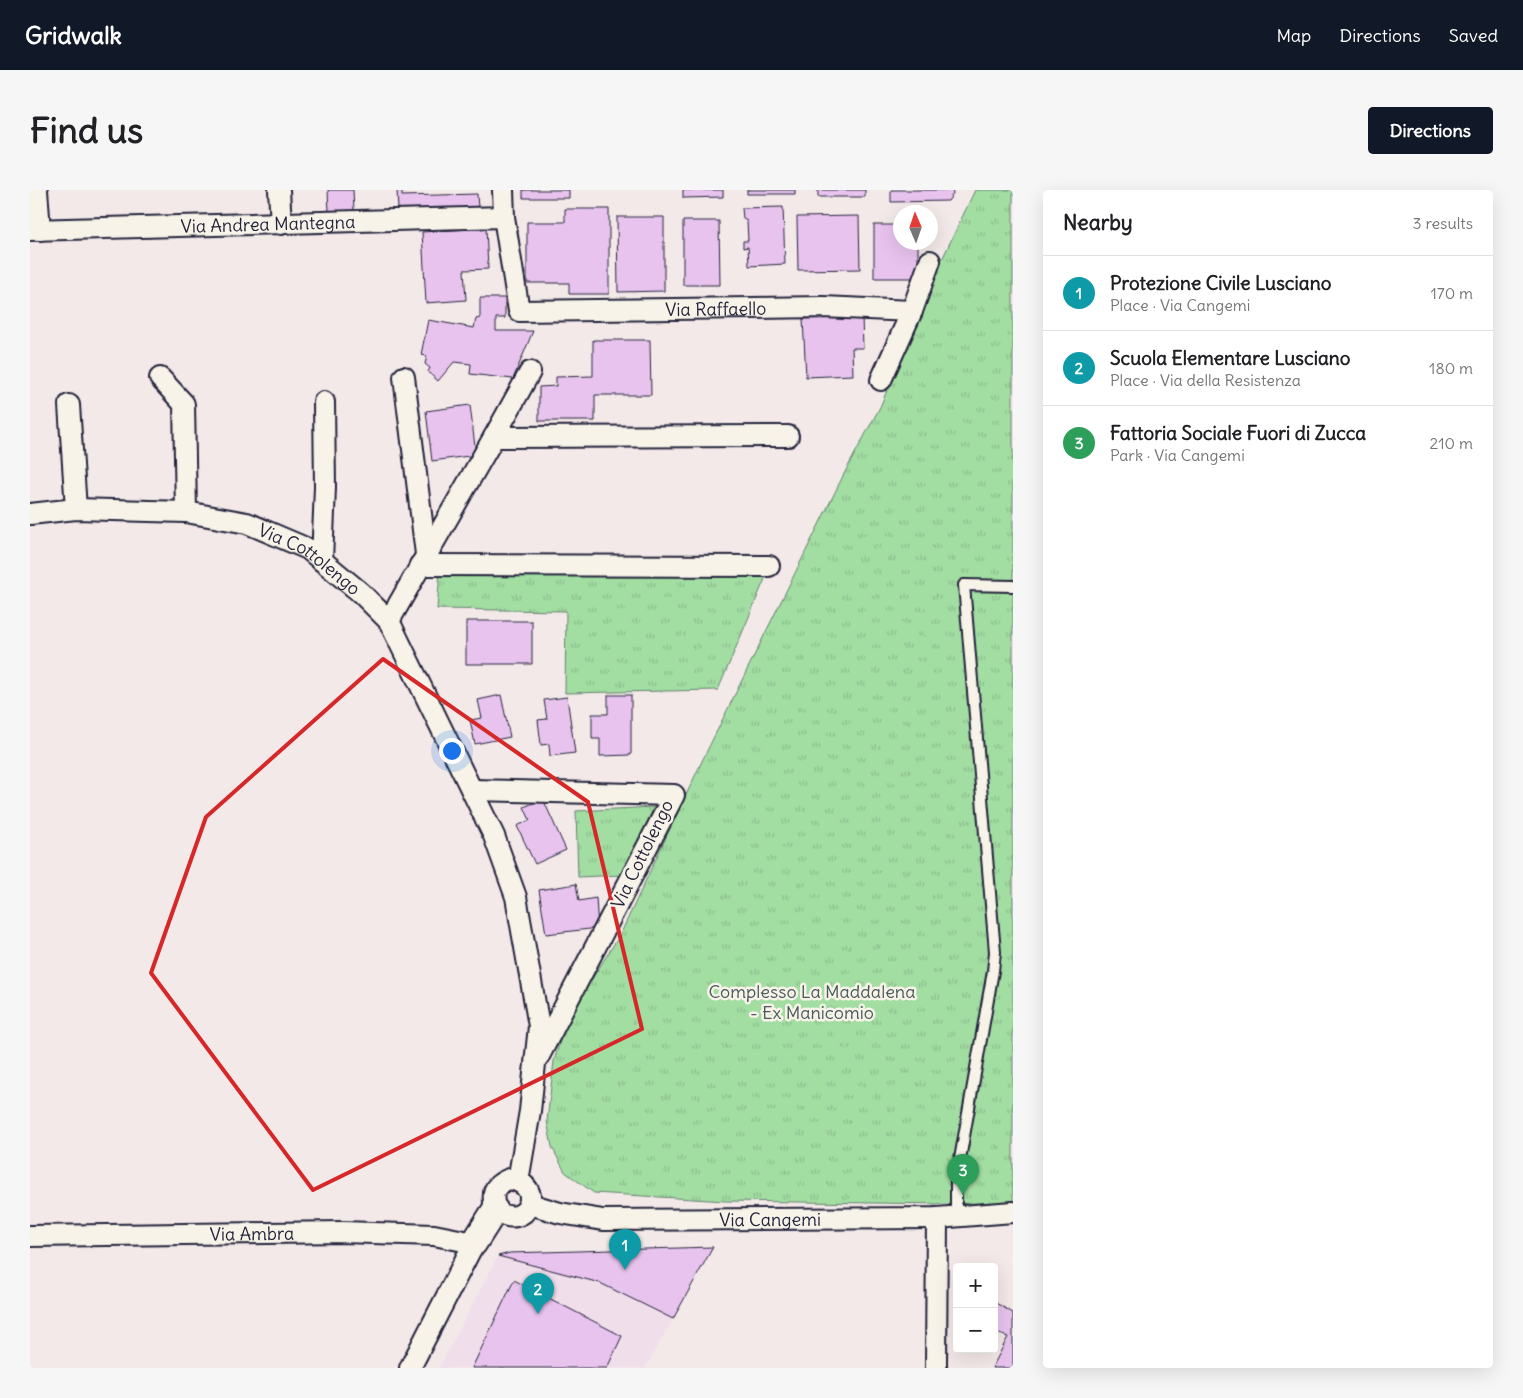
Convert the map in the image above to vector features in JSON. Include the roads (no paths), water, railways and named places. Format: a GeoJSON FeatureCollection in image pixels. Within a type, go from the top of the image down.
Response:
{"type":"FeatureCollection","features":[{"type":"Feature","properties":{"kind":"street"},"geometry":{"type":"LineString","coordinates":[[35,230],[37,190]]}},
{"type":"Feature","properties":{"kind":"street"},"geometry":{"type":"LineString","coordinates":[[279,190],[281,224]]}},
{"type":"Feature","properties":{"kind":"street"},"geometry":{"type":"LineString","coordinates":[[503,190],[504,217]]}},
{"type":"Feature","properties":{"kind":"street","name":"Via Andrea Mantegna"},"geometry":{"type":"LineString","coordinates":[[35,230],[504,217]]}},
{"type":"Feature","properties":{"kind":"street","name":"Via Raffaello"},"geometry":{"type":"LineString","coordinates":[[504,217],[519,311],[823,307],[912,312]]}},
{"type":"Feature","properties":{"kind":"street"},"geometry":{"type":"LineString","coordinates":[[881,380],[912,312],[930,261]]}},
{"type":"Feature","properties":{"kind":"street"},"geometry":{"type":"LineString","coordinates":[[389,621],[530,372]]}},
{"type":"Feature","properties":{"kind":"street"},"geometry":{"type":"LineString","coordinates":[[404,377],[423,560]]}},
{"type":"Feature","properties":{"kind":"street"},"geometry":{"type":"LineString","coordinates":[[160,378],[184,404],[186,512]]}},
{"type":"Feature","properties":{"kind":"street"},"geometry":{"type":"LineString","coordinates":[[322,561],[325,487],[324,402]]}},
{"type":"Feature","properties":{"kind":"street"},"geometry":{"type":"LineString","coordinates":[[69,405],[76,509]]}},
{"type":"Feature","properties":{"kind":"street"},"geometry":{"type":"LineString","coordinates":[[494,437],[788,436]]}},
{"type":"Feature","properties":{"kind":"street","name":"Via Cottolengo"},"geometry":{"type":"LineString","coordinates":[[30,514],[76,509],[186,512],[247,523],[308,549],[361,593],[389,621],[494,836],[516,897],[539,1026],[530,1111],[518,1180]]}},
{"type":"Feature","properties":{"kind":"street"},"geometry":{"type":"LineString","coordinates":[[423,560],[769,566]]}},
{"type":"Feature","properties":{"kind":"street","name":"Via Cottolengo"},"geometry":{"type":"LineString","coordinates":[[472,790],[674,795],[534,1065]]}},
{"type":"Feature","properties":{"kind":"street"},"geometry":{"type":"LineString","coordinates":[[410,1368],[474,1243],[495,1210],[493,1198],[495,1189],[501,1183],[510,1179],[518,1180],[526,1186],[530,1194],[530,1204],[525,1212],[518,1216],[508,1217],[495,1210]]}},
{"type":"Feature","properties":{"kind":"street","name":"Via Cangemi"},"geometry":{"type":"LineString","coordinates":[[530,1204],[560,1213],[603,1220],[947,1217],[1013,1212]]}},
{"type":"Feature","properties":{"kind":"street"},"geometry":{"type":"LineString","coordinates":[[936,1368],[947,1217]]}},
{"type":"Feature","properties":{"kind":"street","name":"Via Ambra"},"geometry":{"type":"LineString","coordinates":[[30,1236],[343,1232],[434,1236],[474,1243]]}},
{"type":"Feature","properties":{"kind":"lane"},"geometry":{"type":"LineString","coordinates":[[947,1217],[956,1182],[995,952],[964,585],[1013,586]]}},
{"type":"Feature","properties":{"kind":"place","name":"Fattoria Sociale Fuori di Zucca"},"geometry":{"type":"Point","coordinates":[963,1195]}},
{"type":"Feature","properties":{"kind":"place","name":"Protezione Civile Lusciano"},"geometry":{"type":"Point","coordinates":[625,1270]}},
{"type":"Feature","properties":{"kind":"place","name":"Scuola Elementare Lusciano"},"geometry":{"type":"Point","coordinates":[538,1314]}},
{"type":"Feature","properties":{"kind":"park label","name":"Complesso La Maddalena - Ex Manicomio"},"geometry":{"type":"Point","coordinates":[812,1001]}}]}
